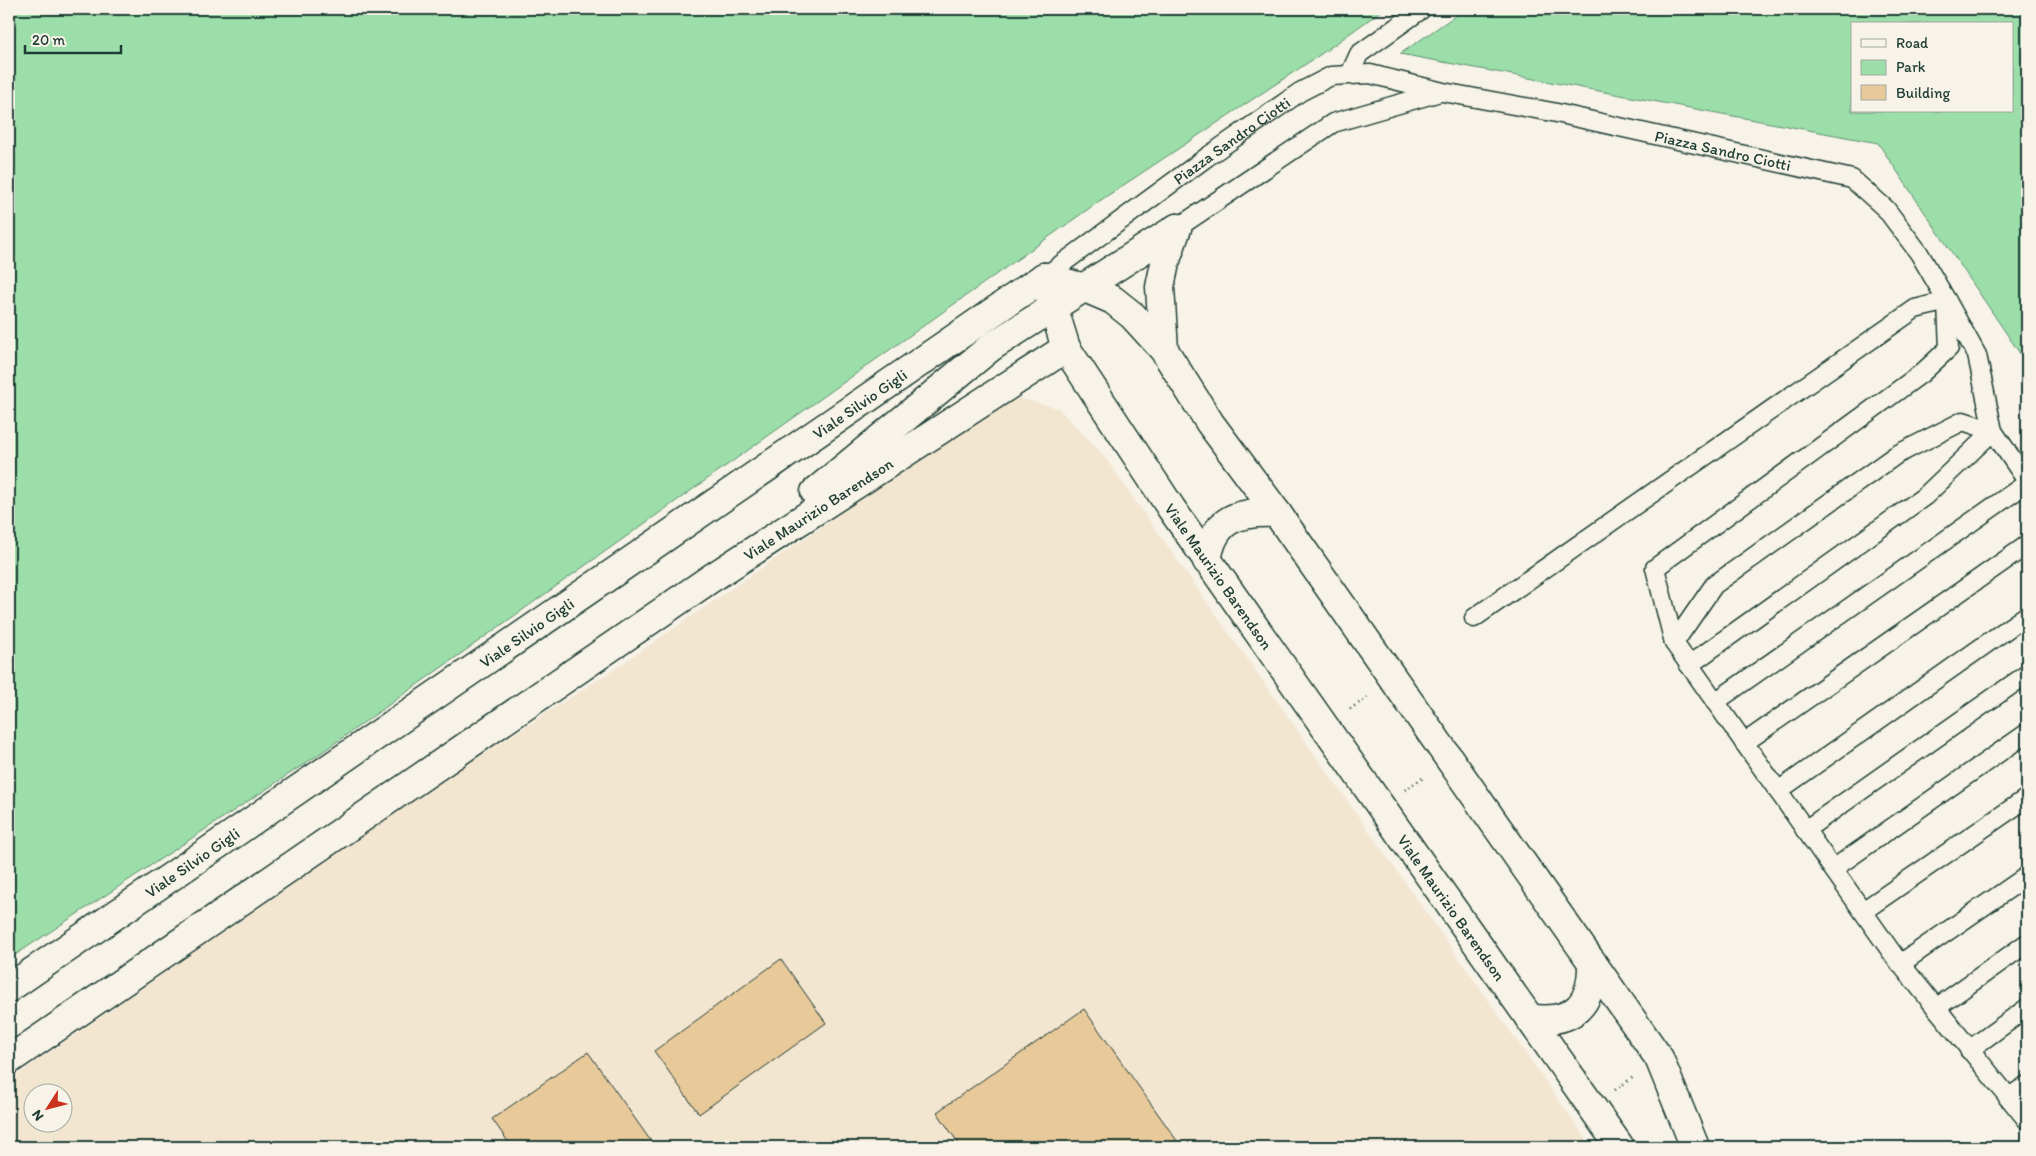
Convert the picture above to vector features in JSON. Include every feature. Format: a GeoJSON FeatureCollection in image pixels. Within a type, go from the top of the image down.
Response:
{"type":"FeatureCollection","features":[{"type":"Feature","properties":{"kind":"street"},"geometry":{"type":"LineString","coordinates":[[1164,350],[1160,287],[1165,263],[1177,228]]}},
{"type":"Feature","properties":{"kind":"street","name":"Piazza Sandro Ciotti"},"geometry":{"type":"LineString","coordinates":[[710,579],[991,348],[1177,228]]}},
{"type":"Feature","properties":{"kind":"street"},"geometry":{"type":"LineString","coordinates":[[1066,348],[1044,277],[1093,283],[1120,305],[1164,350],[1193,399],[1277,514],[1659,1058],[1715,1147]]}},
{"type":"Feature","properties":{"kind":"street","name":"Viale Silvio Gigli"},"geometry":{"type":"LineString","coordinates":[[9,988],[1044,277]]}},
{"type":"Feature","properties":{"kind":"street","name":"Viale Maurizio Barendson"},"geometry":{"type":"LineString","coordinates":[[710,579],[1066,348],[1207,562],[1620,1147]]}},
{"type":"Feature","properties":{"kind":"street"},"geometry":{"type":"LineString","coordinates":[[1207,562],[1209,545],[1214,535],[1225,522],[1248,513],[1277,514]]}},
{"type":"Feature","properties":{"kind":"street"},"geometry":{"type":"LineString","coordinates":[[9,1060],[710,579]]}},
{"type":"Feature","properties":{"kind":"street"},"geometry":{"type":"LineString","coordinates":[[1529,1018],[1547,1020],[1562,1017],[1579,1007],[1592,985],[1592,962]]}},
{"type":"Feature","properties":{"kind":"street"},"geometry":{"type":"LineString","coordinates":[[1659,1058],[1695,1147]]}},
{"type":"Feature","properties":{"kind":"lane"},"geometry":{"type":"LineString","coordinates":[[1350,74],[1360,54],[1422,9]]}},
{"type":"Feature","properties":{"kind":"lane","name":"Piazza Sandro Ciotti"},"geometry":{"type":"LineString","coordinates":[[1044,277],[1280,105],[1313,84],[1331,76],[1370,74],[1443,92],[1552,112],[1852,179],[1886,209],[1919,253],[1947,301],[1977,355],[1993,431]]}},
{"type":"Feature","properties":{"kind":"lane","name":"Piazza Sandro Ciotti"},"geometry":{"type":"LineString","coordinates":[[1177,228],[1332,123],[1443,92]]}},
{"type":"Feature","properties":{"kind":"lane"},"geometry":{"type":"LineString","coordinates":[[1474,618],[1915,309],[1947,301],[1949,348],[1922,373],[1655,568],[1674,643],[1900,964],[2027,1120]]}},
{"type":"Feature","properties":{"kind":"lane"},"geometry":{"type":"LineString","coordinates":[[1674,643],[1714,585],[1896,455],[1963,421],[1993,431],[2027,482],[1715,702]]}},
{"type":"Feature","properties":{"kind":"lane"},"geometry":{"type":"LineString","coordinates":[[1689,665],[1925,496],[1993,431]]}},
{"type":"Feature","properties":{"kind":"lane"},"geometry":{"type":"LineString","coordinates":[[1744,743],[2027,545]]}},
{"type":"Feature","properties":{"kind":"lane"},"geometry":{"type":"LineString","coordinates":[[1778,791],[2027,615]]}},
{"type":"Feature","properties":{"kind":"lane"},"geometry":{"type":"LineString","coordinates":[[1805,830],[2027,674]]}},
{"type":"Feature","properties":{"kind":"lane"},"geometry":{"type":"LineString","coordinates":[[1833,869],[2027,733]]}},
{"type":"Feature","properties":{"kind":"lane"},"geometry":{"type":"LineString","coordinates":[[1863,911],[2027,798]]}},
{"type":"Feature","properties":{"kind":"lane"},"geometry":{"type":"LineString","coordinates":[[1900,964],[2027,876]]}},
{"type":"Feature","properties":{"kind":"lane"},"geometry":{"type":"LineString","coordinates":[[1936,1008],[2027,943]]}},
{"type":"Feature","properties":{"kind":"lane"},"geometry":{"type":"LineString","coordinates":[[1969,1050],[2027,1008]]}},
{"type":"Feature","properties":{"kind":"lane"},"geometry":{"type":"LineString","coordinates":[[2008,1098],[2027,1085]]}},
{"type":"Feature","properties":{"kind":"path"},"geometry":{"type":"LineString","coordinates":[[1346,712],[1376,692]]}},
{"type":"Feature","properties":{"kind":"path"},"geometry":{"type":"LineString","coordinates":[[1401,793],[1430,773]]}},
{"type":"Feature","properties":{"kind":"path"},"geometry":{"type":"LineString","coordinates":[[1611,1093],[1638,1074]]}},
{"type":"Feature","properties":{"kind":"shaded area"},"geometry":{"type":"Polygon","coordinates":[[[1017,398],[1058,408],[1101,452],[1592,1147],[9,1147],[9,1082],[32,1064],[460,769],[619,666],[977,420],[1017,398]]]}},
{"type":"Feature","properties":{"kind":"green space"},"geometry":{"type":"Polygon","coordinates":[[[9,9],[1384,9],[1321,54],[1101,200],[318,755],[9,959],[9,9]]]}},
{"type":"Feature","properties":{"kind":"green space"},"geometry":{"type":"Polygon","coordinates":[[[1465,9],[2027,9],[2027,364],[1878,143],[1400,54],[1465,9]]]}},
{"type":"Feature","properties":{"kind":"building"},"geometry":{"type":"Polygon","coordinates":[[[781,959],[826,1023],[699,1114],[654,1051],[781,959]]]}},
{"type":"Feature","properties":{"kind":"building"},"geometry":{"type":"Polygon","coordinates":[[[1084,1009],[1180,1145],[1176,1147],[961,1147],[937,1112],[1084,1009]]]}},
{"type":"Feature","properties":{"kind":"building"},"geometry":{"type":"Polygon","coordinates":[[[588,1052],[655,1147],[512,1147],[492,1119],[588,1052]]]}}]}
